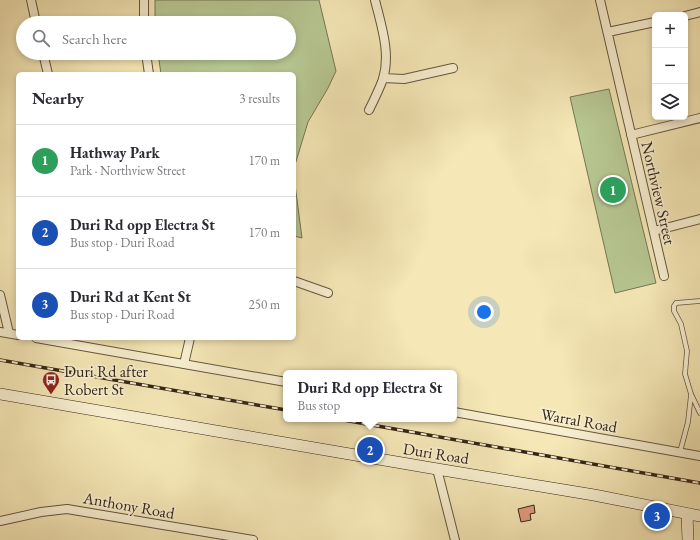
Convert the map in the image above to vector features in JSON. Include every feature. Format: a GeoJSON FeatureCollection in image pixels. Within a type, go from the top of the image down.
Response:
{"type":"FeatureCollection","features":[{"type":"Feature","properties":{"kind":"main road","name":"Duri Road"},"geometry":{"type":"LineString","coordinates":[[0,394],[437,469],[594,494],[700,516]]}},
{"type":"Feature","properties":{"kind":"main road"},"geometry":{"type":"LineString","coordinates":[[687,514],[688,540]]}},
{"type":"Feature","properties":{"kind":"street"},"geometry":{"type":"LineString","coordinates":[[31,0],[34,16]]}},
{"type":"Feature","properties":{"kind":"street"},"geometry":{"type":"LineString","coordinates":[[144,0],[144,16]]}},
{"type":"Feature","properties":{"kind":"street"},"geometry":{"type":"LineString","coordinates":[[369,110],[383,78],[386,62],[385,48],[375,0]]}},
{"type":"Feature","properties":{"kind":"street","name":"Northview Street"},"geometry":{"type":"LineString","coordinates":[[600,0],[664,276]]}},
{"type":"Feature","properties":{"kind":"street"},"geometry":{"type":"LineString","coordinates":[[688,15],[700,12]]}},
{"type":"Feature","properties":{"kind":"street"},"geometry":{"type":"LineString","coordinates":[[608,32],[652,23]]}},
{"type":"Feature","properties":{"kind":"street"},"geometry":{"type":"LineString","coordinates":[[45,60],[48,72]]}},
{"type":"Feature","properties":{"kind":"street"},"geometry":{"type":"LineString","coordinates":[[147,60],[150,72]]}},
{"type":"Feature","properties":{"kind":"street"},"geometry":{"type":"LineString","coordinates":[[383,78],[404,79],[454,68]]}},
{"type":"Feature","properties":{"kind":"street"},"geometry":{"type":"LineString","coordinates":[[631,135],[700,118]]}},
{"type":"Feature","properties":{"kind":"street"},"geometry":{"type":"LineString","coordinates":[[654,231],[700,219]]}},
{"type":"Feature","properties":{"kind":"street"},"geometry":{"type":"LineString","coordinates":[[296,282],[328,293]]}},
{"type":"Feature","properties":{"kind":"street"},"geometry":{"type":"LineString","coordinates":[[0,295],[9,333]]}},
{"type":"Feature","properties":{"kind":"street"},"geometry":{"type":"LineString","coordinates":[[0,332],[16,335]]}},
{"type":"Feature","properties":{"kind":"street"},"geometry":{"type":"LineString","coordinates":[[47,340],[283,381]]}},
{"type":"Feature","properties":{"kind":"street"},"geometry":{"type":"LineString","coordinates":[[184,364],[190,340]]}},
{"type":"Feature","properties":{"kind":"street","name":"Warral Road"},"geometry":{"type":"LineString","coordinates":[[457,413],[700,456]]}},
{"type":"Feature","properties":{"kind":"street"},"geometry":{"type":"LineString","coordinates":[[437,469],[455,540]]}},
{"type":"Feature","properties":{"kind":"street","name":"Anthony Road"},"geometry":{"type":"LineString","coordinates":[[0,521],[67,508],[253,540]]}},
{"type":"Feature","properties":{"kind":"lane"},"geometry":{"type":"LineString","coordinates":[[700,301],[676,303],[674,306],[674,311],[682,324],[687,351],[685,374],[691,394],[700,413]]}},
{"type":"Feature","properties":{"kind":"lane"},"geometry":{"type":"LineString","coordinates":[[680,452],[688,422],[691,394]]}},
{"type":"Feature","properties":{"kind":"green space"},"geometry":{"type":"Polygon","coordinates":[[[155,0],[319,0],[336,71],[308,122],[296,161],[296,72],[161,72],[159,60],[296,60],[296,16],[155,16],[155,0]]]}},
{"type":"Feature","properties":{"kind":"green space"},"geometry":{"type":"Polygon","coordinates":[[[609,89],[656,283],[615,293],[570,97],[609,89]]]}},
{"type":"Feature","properties":{"kind":"green space"},"geometry":{"type":"Polygon","coordinates":[[[296,192],[302,238],[296,236],[296,192]]]}},
{"type":"Feature","properties":{"kind":"building"},"geometry":{"type":"Polygon","coordinates":[[[534,505],[535,513],[530,514],[531,520],[521,522],[518,509],[534,505]]]}},
{"type":"Feature","properties":{"kind":"railway"},"geometry":{"type":"LineString","coordinates":[[0,360],[283,409]]}},
{"type":"Feature","properties":{"kind":"railway"},"geometry":{"type":"LineString","coordinates":[[355,422],[700,483]]}},
{"type":"Feature","properties":{"kind":"place","name":"Hathway Park"},"geometry":{"type":"Point","coordinates":[613,190]}},
{"type":"Feature","properties":{"kind":"place","name":"Duri Rd after Robert St"},"geometry":{"type":"Point","coordinates":[51,395]}},
{"type":"Feature","properties":{"kind":"place","name":"Duri Rd opp Electra St"},"geometry":{"type":"Point","coordinates":[370,450]}},
{"type":"Feature","properties":{"kind":"place","name":"Duri Rd at Kent St"},"geometry":{"type":"Point","coordinates":[657,516]}}]}
